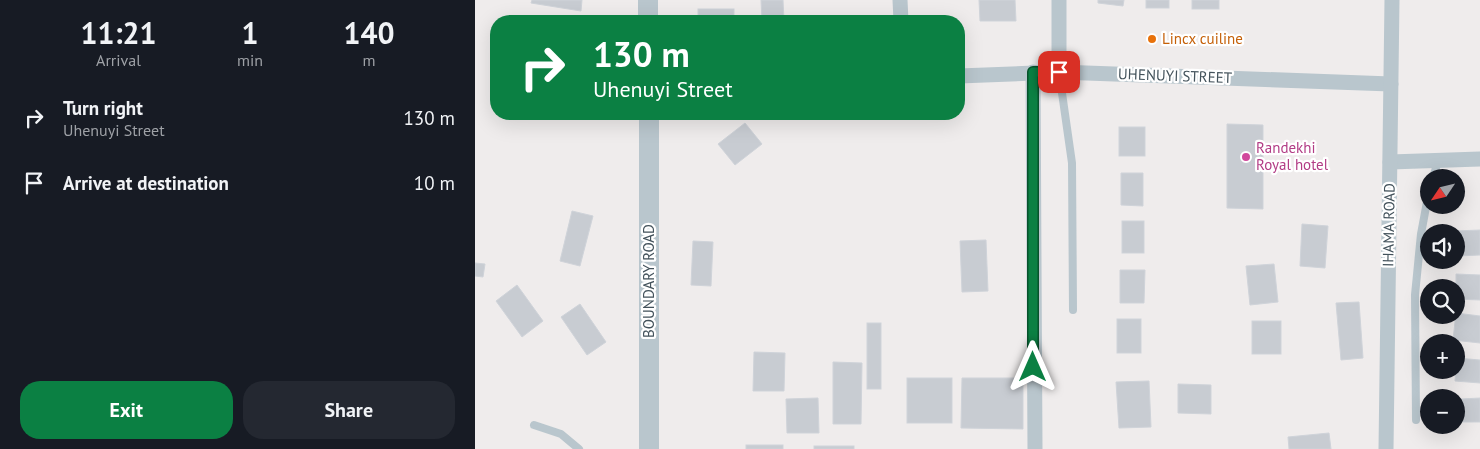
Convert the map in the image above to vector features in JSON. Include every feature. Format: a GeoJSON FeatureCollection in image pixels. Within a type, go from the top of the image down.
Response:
{"type":"FeatureCollection","features":[{"type":"Feature","properties":{"kind":"street"},"geometry":{"type":"LineString","coordinates":[[648,0],[648,15]]}},
{"type":"Feature","properties":{"kind":"street"},"geometry":{"type":"LineString","coordinates":[[900,0],[901,15]]}},
{"type":"Feature","properties":{"kind":"street"},"geometry":{"type":"LineString","coordinates":[[1059,0],[1059,72]]}},
{"type":"Feature","properties":{"kind":"street","name":"IHAMA ROAD"},"geometry":{"type":"LineString","coordinates":[[1386,449],[1392,0]]}},
{"type":"Feature","properties":{"kind":"street"},"geometry":{"type":"LineString","coordinates":[[1033,72],[1035,449]]}},
{"type":"Feature","properties":{"kind":"street","name":"UHENUYI STREET"},"geometry":{"type":"LineString","coordinates":[[965,76],[1059,72],[1391,84]]}},
{"type":"Feature","properties":{"kind":"street","name":"BOUNDARY ROAD"},"geometry":{"type":"LineString","coordinates":[[649,120],[649,449]]}},
{"type":"Feature","properties":{"kind":"street"},"geometry":{"type":"LineString","coordinates":[[1390,162],[1480,159]]}},
{"type":"Feature","properties":{"kind":"lane"},"geometry":{"type":"LineString","coordinates":[[1059,72],[1072,163],[1073,310]]}},
{"type":"Feature","properties":{"kind":"lane"},"geometry":{"type":"LineString","coordinates":[[1436,169],[1438,161]]}},
{"type":"Feature","properties":{"kind":"lane"},"geometry":{"type":"LineString","coordinates":[[1416,420],[1415,295],[1425,214]]}},
{"type":"Feature","properties":{"kind":"lane"},"geometry":{"type":"LineString","coordinates":[[534,425],[561,434],[579,449]]}},
{"type":"Feature","properties":{"kind":"building"},"geometry":{"type":"Polygon","coordinates":[[[532,0],[582,0],[581,11],[531,3],[532,0]]]}},
{"type":"Feature","properties":{"kind":"building"},"geometry":{"type":"Polygon","coordinates":[[[761,0],[783,0],[784,15],[762,15],[761,0]]]}},
{"type":"Feature","properties":{"kind":"building"},"geometry":{"type":"Polygon","coordinates":[[[979,0],[1015,0],[1016,21],[980,21],[979,0]]]}},
{"type":"Feature","properties":{"kind":"building"},"geometry":{"type":"Polygon","coordinates":[[[1098,0],[1124,0],[1123,6],[1098,3],[1098,0]]]}},
{"type":"Feature","properties":{"kind":"building"},"geometry":{"type":"Polygon","coordinates":[[[1146,0],[1169,0],[1169,8],[1146,8],[1146,0]]]}},
{"type":"Feature","properties":{"kind":"building"},"geometry":{"type":"Polygon","coordinates":[[[1192,0],[1219,0],[1219,9],[1192,9],[1192,0]]]}},
{"type":"Feature","properties":{"kind":"building"},"geometry":{"type":"Polygon","coordinates":[[[698,9],[734,9],[734,15],[698,15],[698,9]]]}},
{"type":"Feature","properties":{"kind":"building"},"geometry":{"type":"Polygon","coordinates":[[[745,123],[762,144],[735,165],[718,144],[745,123]]]}},
{"type":"Feature","properties":{"kind":"building"},"geometry":{"type":"Polygon","coordinates":[[[1227,124],[1263,125],[1263,209],[1227,208],[1227,124]]]}},
{"type":"Feature","properties":{"kind":"building"},"geometry":{"type":"Polygon","coordinates":[[[1119,127],[1145,127],[1145,156],[1119,156],[1119,127]]]}},
{"type":"Feature","properties":{"kind":"building"},"geometry":{"type":"Polygon","coordinates":[[[1121,173],[1143,173],[1143,206],[1121,205],[1121,173]]]}},
{"type":"Feature","properties":{"kind":"building"},"geometry":{"type":"Polygon","coordinates":[[[572,211],[593,216],[580,266],[560,261],[572,211]]]}},
{"type":"Feature","properties":{"kind":"building"},"geometry":{"type":"Polygon","coordinates":[[[1122,221],[1144,221],[1144,253],[1122,253],[1122,221]]]}},
{"type":"Feature","properties":{"kind":"building"},"geometry":{"type":"Polygon","coordinates":[[[1302,224],[1328,226],[1325,268],[1300,266],[1302,224]]]}},
{"type":"Feature","properties":{"kind":"building"},"geometry":{"type":"Polygon","coordinates":[[[1480,230],[1480,255],[1465,256],[1465,231],[1480,230]]]}},
{"type":"Feature","properties":{"kind":"building"},"geometry":{"type":"Polygon","coordinates":[[[986,240],[988,291],[962,292],[960,241],[986,240]]]}},
{"type":"Feature","properties":{"kind":"building"},"geometry":{"type":"Polygon","coordinates":[[[693,241],[713,242],[711,286],[691,285],[693,241]]]}},
{"type":"Feature","properties":{"kind":"building"},"geometry":{"type":"Polygon","coordinates":[[[475,263],[485,264],[483,277],[475,276],[475,263]]]}},
{"type":"Feature","properties":{"kind":"building"},"geometry":{"type":"Polygon","coordinates":[[[1274,264],[1278,302],[1250,305],[1246,266],[1274,264]]]}},
{"type":"Feature","properties":{"kind":"building"},"geometry":{"type":"Polygon","coordinates":[[[1120,270],[1145,270],[1144,303],[1120,303],[1120,270]]]}},
{"type":"Feature","properties":{"kind":"building"},"geometry":{"type":"Polygon","coordinates":[[[1456,274],[1480,275],[1480,300],[1465,299],[1465,279],[1456,279],[1456,274]]]}},
{"type":"Feature","properties":{"kind":"building"},"geometry":{"type":"Polygon","coordinates":[[[517,285],[543,321],[522,337],[496,301],[517,285]]]}},
{"type":"Feature","properties":{"kind":"building"},"geometry":{"type":"Polygon","coordinates":[[[1359,302],[1363,358],[1341,360],[1336,303],[1359,302]]]}},
{"type":"Feature","properties":{"kind":"building"},"geometry":{"type":"Polygon","coordinates":[[[580,304],[606,342],[587,355],[561,317],[580,304]]]}},
{"type":"Feature","properties":{"kind":"building"},"geometry":{"type":"Polygon","coordinates":[[[1465,314],[1480,316],[1480,343],[1465,341],[1465,334],[1454,334],[1455,324],[1465,324],[1465,314]]]}},
{"type":"Feature","properties":{"kind":"building"},"geometry":{"type":"Polygon","coordinates":[[[1117,319],[1141,319],[1141,353],[1117,353],[1117,319]]]}},
{"type":"Feature","properties":{"kind":"building"},"geometry":{"type":"Polygon","coordinates":[[[1252,321],[1281,321],[1281,354],[1252,354],[1252,321]]]}},
{"type":"Feature","properties":{"kind":"building"},"geometry":{"type":"Polygon","coordinates":[[[867,323],[881,323],[881,389],[867,389],[867,323]]]}},
{"type":"Feature","properties":{"kind":"building"},"geometry":{"type":"Polygon","coordinates":[[[754,352],[785,353],[784,391],[753,391],[754,352]]]}},
{"type":"Feature","properties":{"kind":"building"},"geometry":{"type":"Polygon","coordinates":[[[1465,359],[1480,360],[1480,383],[1455,381],[1455,379],[1465,379],[1465,359]]]}},
{"type":"Feature","properties":{"kind":"building"},"geometry":{"type":"Polygon","coordinates":[[[833,362],[862,363],[861,424],[833,424],[833,362]]]}},
{"type":"Feature","properties":{"kind":"building"},"geometry":{"type":"Polygon","coordinates":[[[907,378],[952,378],[952,423],[907,423],[907,378]]]}},
{"type":"Feature","properties":{"kind":"building"},"geometry":{"type":"Polygon","coordinates":[[[962,378],[1023,378],[1023,429],[961,428],[962,378]]]}},
{"type":"Feature","properties":{"kind":"building"},"geometry":{"type":"Polygon","coordinates":[[[1149,381],[1151,427],[1119,428],[1116,382],[1149,381]]]}},
{"type":"Feature","properties":{"kind":"building"},"geometry":{"type":"Polygon","coordinates":[[[1178,384],[1211,385],[1211,414],[1178,413],[1178,384]]]}},
{"type":"Feature","properties":{"kind":"building"},"geometry":{"type":"Polygon","coordinates":[[[818,398],[819,433],[787,433],[786,399],[818,398]]]}},
{"type":"Feature","properties":{"kind":"building"},"geometry":{"type":"Polygon","coordinates":[[[1480,398],[1480,422],[1465,422],[1465,399],[1480,398]]]}},
{"type":"Feature","properties":{"kind":"building"},"geometry":{"type":"Polygon","coordinates":[[[1329,433],[1331,449],[1289,449],[1288,437],[1329,433]]]}},
{"type":"Feature","properties":{"kind":"building"},"geometry":{"type":"Polygon","coordinates":[[[746,445],[783,445],[783,449],[746,449],[746,445]]]}},
{"type":"Feature","properties":{"kind":"building"},"geometry":{"type":"Polygon","coordinates":[[[814,446],[854,446],[854,449],[814,449],[814,446]]]}},
{"type":"Feature","properties":{"kind":"place","name":"Lincx cuiline"},"geometry":{"type":"Point","coordinates":[1152,39]}},
{"type":"Feature","properties":{"kind":"place","name":"Randekhi Royal hotel"},"geometry":{"type":"Point","coordinates":[1246,157]}},
{"type":"Feature","properties":{"kind":"route"},"geometry":{"type":"LineString","coordinates":[[1033,367],[1033,72],[1059,72]]}}]}
